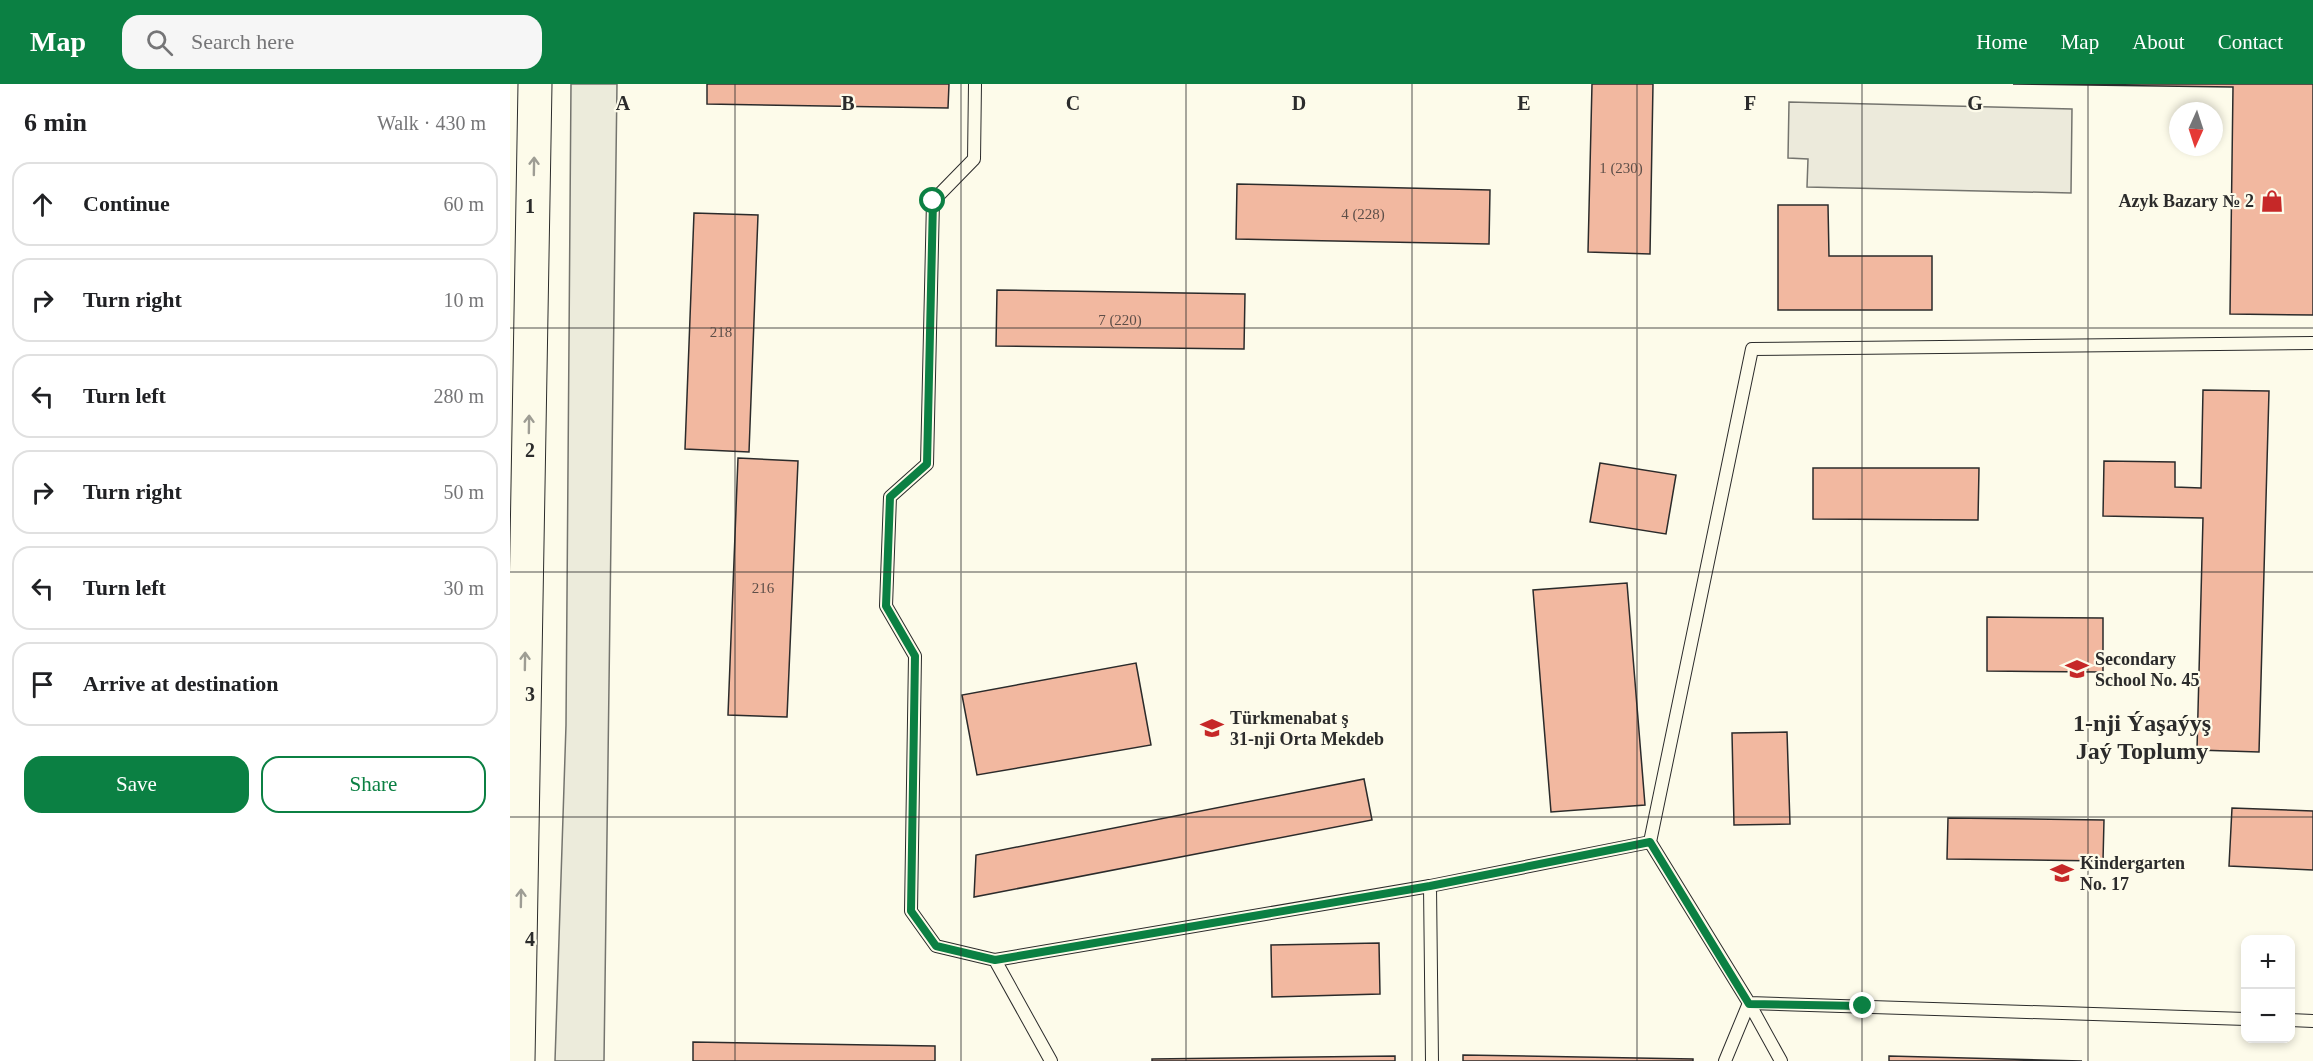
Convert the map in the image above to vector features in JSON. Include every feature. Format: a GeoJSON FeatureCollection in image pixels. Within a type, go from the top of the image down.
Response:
{"type":"FeatureCollection","features":[{"type":"Feature","properties":{"kind":"main road"},"geometry":{"type":"LineString","coordinates":[[518,1061],[535,84]]}},
{"type":"Feature","properties":{"kind":"lane"},"geometry":{"type":"LineString","coordinates":[[975,84],[974,159],[933,201],[927,464],[890,497],[886,606],[915,656],[911,911],[936,946],[995,960],[1430,886],[1650,842]]}},
{"type":"Feature","properties":{"kind":"lane"},"geometry":{"type":"LineString","coordinates":[[1781,1061],[1650,842],[1752,349],[2313,343]]}},
{"type":"Feature","properties":{"kind":"lane"},"geometry":{"type":"LineString","coordinates":[[1430,886],[1432,1061]]}},
{"type":"Feature","properties":{"kind":"lane"},"geometry":{"type":"LineString","coordinates":[[995,960],[1051,1061]]}},
{"type":"Feature","properties":{"kind":"lane"},"geometry":{"type":"LineString","coordinates":[[1749,1004],[2241,1019]]}},
{"type":"Feature","properties":{"kind":"lane"},"geometry":{"type":"LineString","coordinates":[[1725,1061],[1749,1004]]}},
{"type":"Feature","properties":{"kind":"lane"},"geometry":{"type":"LineString","coordinates":[[2295,1020],[2313,1021]]}},
{"type":"Feature","properties":{"kind":"shaded area"},"geometry":{"type":"Polygon","coordinates":[[[571,84],[617,84],[604,1061],[555,1061],[566,725],[571,84]]]}},
{"type":"Feature","properties":{"kind":"shaded area"},"geometry":{"type":"Polygon","coordinates":[[[1789,102],[2072,109],[2071,193],[1807,187],[1808,159],[1788,158],[1789,102]]]}},
{"type":"Feature","properties":{"kind":"building"},"geometry":{"type":"Polygon","coordinates":[[[707,84],[949,84],[948,108],[707,104],[707,84]]]}},
{"type":"Feature","properties":{"kind":"building"},"geometry":{"type":"Polygon","coordinates":[[[1592,84],[1653,84],[1650,254],[1588,252],[1592,84]]]}},
{"type":"Feature","properties":{"kind":"building","name":"Azyk Bazary № 2"},"geometry":{"type":"Polygon","coordinates":[[[2013,84],[2313,84],[2313,315],[2230,314],[2233,87],[2013,84]]]}},
{"type":"Feature","properties":{"kind":"building"},"geometry":{"type":"Polygon","coordinates":[[[1237,184],[1490,190],[1489,244],[1236,239],[1237,184]]]}},
{"type":"Feature","properties":{"kind":"building"},"geometry":{"type":"Polygon","coordinates":[[[1778,205],[1828,205],[1829,256],[1932,256],[1932,310],[1778,310],[1778,205]]]}},
{"type":"Feature","properties":{"kind":"building"},"geometry":{"type":"Polygon","coordinates":[[[694,213],[758,215],[749,452],[685,449],[694,213]]]}},
{"type":"Feature","properties":{"kind":"building"},"geometry":{"type":"Polygon","coordinates":[[[997,290],[1245,294],[1244,349],[996,346],[997,290]]]}},
{"type":"Feature","properties":{"kind":"building"},"geometry":{"type":"Polygon","coordinates":[[[2203,390],[2269,391],[2259,752],[2197,750],[2203,518],[2103,516],[2104,461],[2175,462],[2175,487],[2201,488],[2203,390]]]}},
{"type":"Feature","properties":{"kind":"building"},"geometry":{"type":"Polygon","coordinates":[[[738,458],[798,461],[787,717],[728,715],[738,458]]]}},
{"type":"Feature","properties":{"kind":"building"},"geometry":{"type":"Polygon","coordinates":[[[1600,463],[1676,475],[1666,534],[1590,522],[1600,463]]]}},
{"type":"Feature","properties":{"kind":"building"},"geometry":{"type":"Polygon","coordinates":[[[1813,468],[1979,468],[1978,520],[1813,519],[1813,468]]]}},
{"type":"Feature","properties":{"kind":"building"},"geometry":{"type":"Polygon","coordinates":[[[1627,583],[1645,805],[1551,812],[1533,590],[1627,583]]]}},
{"type":"Feature","properties":{"kind":"building"},"geometry":{"type":"Polygon","coordinates":[[[1987,617],[2103,618],[2103,672],[1987,671],[1987,617]]]}},
{"type":"Feature","properties":{"kind":"building"},"geometry":{"type":"Polygon","coordinates":[[[1136,663],[1151,745],[977,775],[962,695],[1136,663]]]}},
{"type":"Feature","properties":{"kind":"building"},"geometry":{"type":"Polygon","coordinates":[[[1787,732],[1790,824],[1734,825],[1732,733],[1787,732]]]}},
{"type":"Feature","properties":{"kind":"building"},"geometry":{"type":"Polygon","coordinates":[[[1364,779],[1372,820],[974,897],[976,855],[1364,779]]]}},
{"type":"Feature","properties":{"kind":"building"},"geometry":{"type":"Polygon","coordinates":[[[2232,808],[2313,811],[2313,870],[2229,866],[2232,808]]]}},
{"type":"Feature","properties":{"kind":"building"},"geometry":{"type":"Polygon","coordinates":[[[1948,818],[2104,820],[2103,861],[1947,859],[1948,818]]]}},
{"type":"Feature","properties":{"kind":"building"},"geometry":{"type":"Polygon","coordinates":[[[1379,943],[1380,994],[1272,997],[1271,945],[1379,943]]]}},
{"type":"Feature","properties":{"kind":"building"},"geometry":{"type":"Polygon","coordinates":[[[693,1042],[935,1046],[935,1061],[693,1061],[693,1042]]]}},
{"type":"Feature","properties":{"kind":"building"},"geometry":{"type":"Polygon","coordinates":[[[1463,1055],[1693,1059],[1693,1061],[1463,1061],[1463,1055]]]}},
{"type":"Feature","properties":{"kind":"building"},"geometry":{"type":"Polygon","coordinates":[[[1395,1056],[1395,1061],[1152,1061],[1152,1059],[1395,1056]]]}},
{"type":"Feature","properties":{"kind":"building"},"geometry":{"type":"Polygon","coordinates":[[[1889,1056],[2082,1061],[1889,1061],[1889,1056]]]}},
{"type":"Feature","properties":{"kind":"place","name":"Azyk Bazary № 2"},"geometry":{"type":"Point","coordinates":[2272,201]}},
{"type":"Feature","properties":{"kind":"place","name":"Secondary School No. 45"},"geometry":{"type":"Point","coordinates":[2077,669]}},
{"type":"Feature","properties":{"kind":"place","name":"Türkmenabat ş 31-nji Orta Mekdeb"},"geometry":{"type":"Point","coordinates":[1212,728]}},
{"type":"Feature","properties":{"kind":"place","name":"Kindergarten No. 17"},"geometry":{"type":"Point","coordinates":[2062,873]}},
{"type":"Feature","properties":{"kind":"district","name":"1-nji Ýaşaýyş Jaý Toplumy"},"geometry":{"type":"Point","coordinates":[2142,737]}},
{"type":"Feature","properties":{"kind":"route"},"geometry":{"type":"LineString","coordinates":[[933,201],[927,464],[890,497],[886,606],[915,656],[911,911],[936,946],[995,960],[1430,886],[1650,842],[1749,1004],[1863,1006]]}}]}
